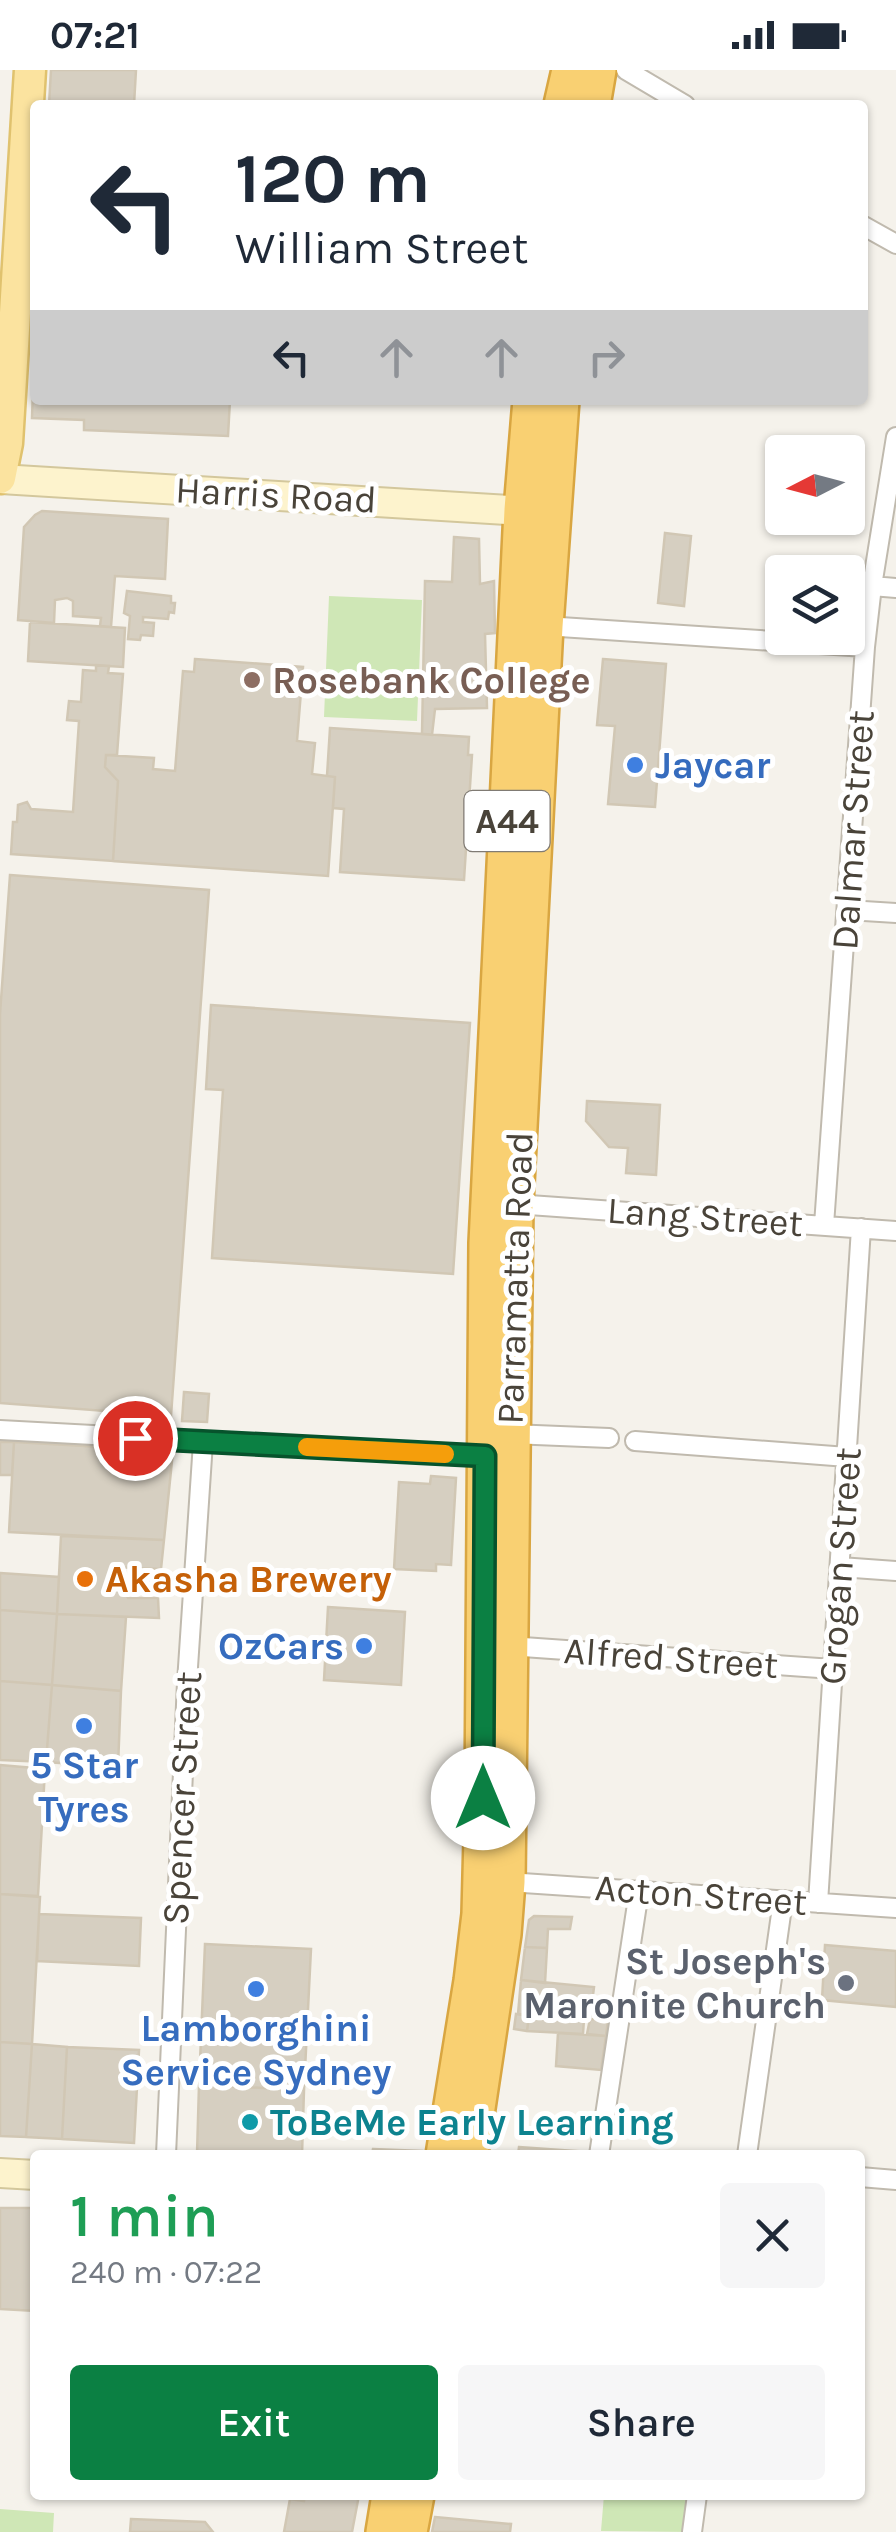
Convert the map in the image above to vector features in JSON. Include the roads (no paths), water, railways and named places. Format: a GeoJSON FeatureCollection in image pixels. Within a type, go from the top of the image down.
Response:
{"type":"FeatureCollection","features":[{"type":"Feature","properties":{"kind":"highway"},"geometry":{"type":"LineString","coordinates":[[563,100],[570,70]]}},
{"type":"Feature","properties":{"kind":"highway"},"geometry":{"type":"LineString","coordinates":[[593,100],[598,70]]}},
{"type":"Feature","properties":{"kind":"highway","name":"Parramatta Road"},"geometry":{"type":"LineString","coordinates":[[445,2150],[480,1914],[498,1445],[546,626],[531,405]]}},
{"type":"Feature","properties":{"kind":"highway","name":"Parramatta Road"},"geometry":{"type":"LineString","coordinates":[[471,2150],[503,1934],[506,1882],[509,1646],[490,1188],[538,512],[560,405]]}},
{"type":"Feature","properties":{"kind":"highway"},"geometry":{"type":"LineString","coordinates":[[384,2532],[389,2500]]}},
{"type":"Feature","properties":{"kind":"highway"},"geometry":{"type":"LineString","coordinates":[[409,2532],[415,2500]]}},
{"type":"Feature","properties":{"kind":"main road"},"geometry":{"type":"LineString","coordinates":[[0,478],[7,444],[30,70]]}},
{"type":"Feature","properties":{"kind":"main road","name":"Harris Road"},"geometry":{"type":"LineString","coordinates":[[0,478],[538,512]]}},
{"type":"Feature","properties":{"kind":"main road"},"geometry":{"type":"LineString","coordinates":[[0,2173],[30,2175]]}},
{"type":"Feature","properties":{"kind":"street"},"geometry":{"type":"LineString","coordinates":[[626,70],[677,100]]}},
{"type":"Feature","properties":{"kind":"street"},"geometry":{"type":"LineString","coordinates":[[868,228],[896,244]]}},
{"type":"Feature","properties":{"kind":"street","name":"Dalmar Street"},"geometry":{"type":"LineString","coordinates":[[865,647],[896,437]]}},
{"type":"Feature","properties":{"kind":"street"},"geometry":{"type":"LineString","coordinates":[[872,586],[896,588]]}},
{"type":"Feature","properties":{"kind":"street"},"geometry":{"type":"LineString","coordinates":[[546,626],[765,640]]}},
{"type":"Feature","properties":{"kind":"street","name":"Dalmar Street"},"geometry":{"type":"LineString","coordinates":[[824,1225],[864,655]]}},
{"type":"Feature","properties":{"kind":"street"},"geometry":{"type":"LineString","coordinates":[[848,910],[896,913]]}},
{"type":"Feature","properties":{"kind":"street","name":"Lang Street"},"geometry":{"type":"LineString","coordinates":[[514,1204],[896,1231]]}},
{"type":"Feature","properties":{"kind":"street","name":"Grogan Street"},"geometry":{"type":"LineString","coordinates":[[818,1903],[861,1228]]}},
{"type":"Feature","properties":{"kind":"street"},"geometry":{"type":"LineString","coordinates":[[0,1430],[203,1442],[498,1445],[610,1438]]}},
{"type":"Feature","properties":{"kind":"street"},"geometry":{"type":"LineString","coordinates":[[635,1440],[846,1457]]}},
{"type":"Feature","properties":{"kind":"street","name":"Spencer Street"},"geometry":{"type":"LineString","coordinates":[[166,2150],[186,1698],[203,1442]]}},
{"type":"Feature","properties":{"kind":"street"},"geometry":{"type":"LineString","coordinates":[[840,1567],[896,1571]]}},
{"type":"Feature","properties":{"kind":"street","name":"Alfred Street"},"geometry":{"type":"LineString","coordinates":[[509,1646],[833,1669]]}},
{"type":"Feature","properties":{"kind":"street","name":"Acton Street"},"geometry":{"type":"LineString","coordinates":[[506,1882],[896,1908]]}},
{"type":"Feature","properties":{"kind":"street"},"geometry":{"type":"LineString","coordinates":[[600,2150],[639,1891]]}},
{"type":"Feature","properties":{"kind":"street"},"geometry":{"type":"LineString","coordinates":[[747,2150],[783,1900]]}},
{"type":"Feature","properties":{"kind":"street"},"geometry":{"type":"LineString","coordinates":[[865,2177],[896,2180]]}},
{"type":"Feature","properties":{"kind":"street"},"geometry":{"type":"LineString","coordinates":[[692,2532],[696,2500]]}},
{"type":"Feature","properties":{"kind":"place","name":"Rosebank College"},"geometry":{"type":"Point","coordinates":[252,680]}},
{"type":"Feature","properties":{"kind":"place","name":"Jaycar"},"geometry":{"type":"Point","coordinates":[635,765]}},
{"type":"Feature","properties":{"kind":"place","name":"Akasha Brewery"},"geometry":{"type":"Point","coordinates":[85,1579]}},
{"type":"Feature","properties":{"kind":"place","name":"OzCars"},"geometry":{"type":"Point","coordinates":[364,1646]}},
{"type":"Feature","properties":{"kind":"place","name":"5 Star Tyres"},"geometry":{"type":"Point","coordinates":[84,1726]}},
{"type":"Feature","properties":{"kind":"place","name":"St Joseph's Maronite Church"},"geometry":{"type":"Point","coordinates":[846,1983]}},
{"type":"Feature","properties":{"kind":"place","name":"Lamborghini Service Sydney"},"geometry":{"type":"Point","coordinates":[256,1989]}},
{"type":"Feature","properties":{"kind":"place","name":"ToBeMe Early Learning"},"geometry":{"type":"Point","coordinates":[250,2122]}}]}
